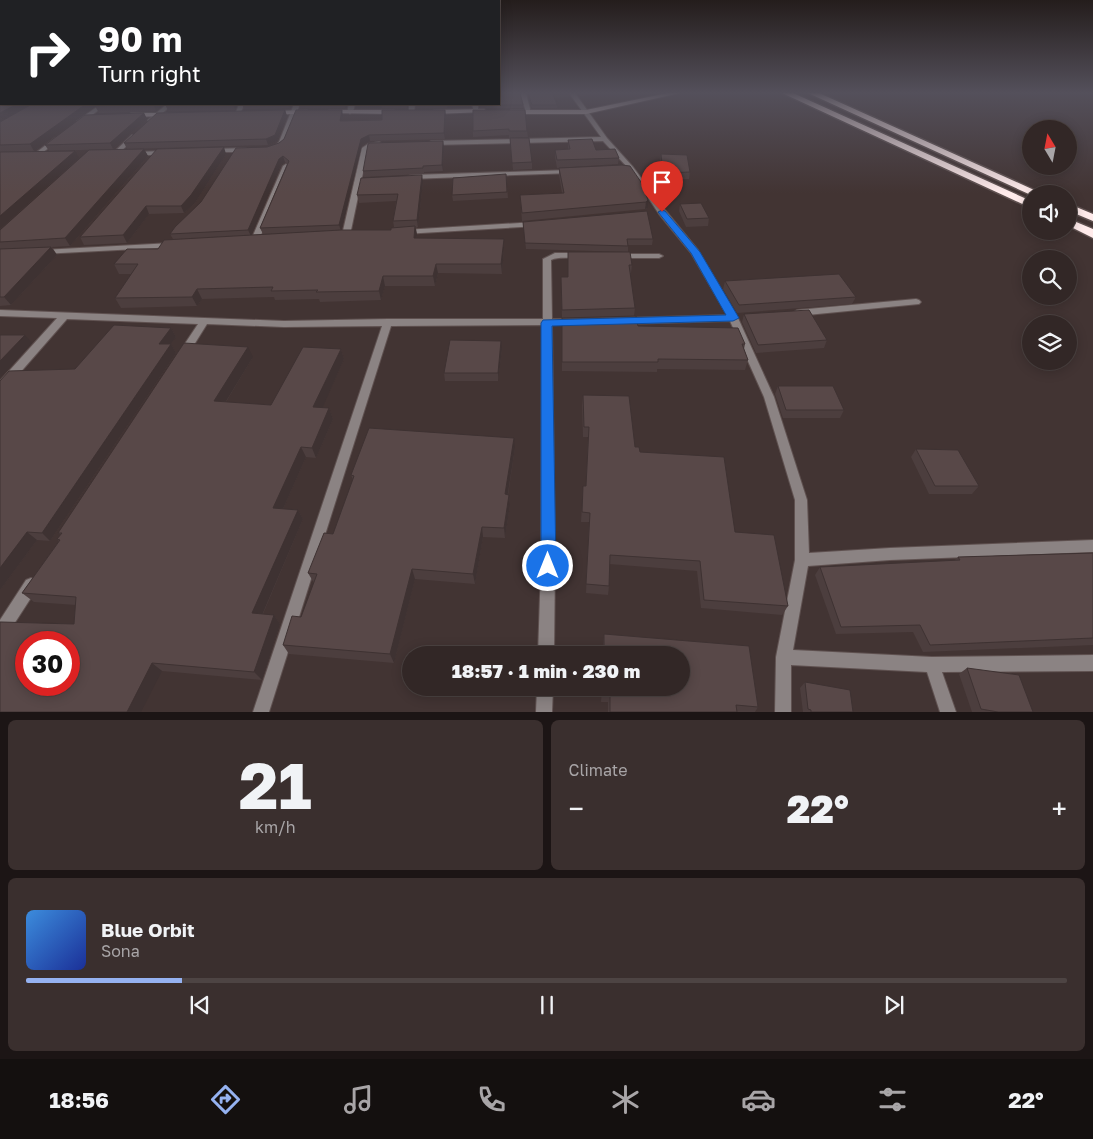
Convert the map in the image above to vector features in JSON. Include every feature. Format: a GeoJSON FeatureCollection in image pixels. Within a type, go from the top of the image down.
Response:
{"type":"FeatureCollection","features":[{"type":"Feature","properties":{"kind":"highway"},"geometry":{"type":"LineString","coordinates":[[859,126],[1022,201]]}},
{"type":"Feature","properties":{"kind":"highway"},"geometry":{"type":"LineString","coordinates":[[886,126],[1022,187]]}},
{"type":"Feature","properties":{"kind":"highway"},"geometry":{"type":"LineString","coordinates":[[1077,211],[1093,218]]}},
{"type":"Feature","properties":{"kind":"highway"},"geometry":{"type":"LineString","coordinates":[[1077,226],[1093,234]]}},
{"type":"Feature","properties":{"kind":"street"},"geometry":{"type":"LineString","coordinates":[[115,154],[145,126]]}},
{"type":"Feature","properties":{"kind":"street"},"geometry":{"type":"LineString","coordinates":[[268,149],[278,147],[282,143],[288,126]]}},
{"type":"Feature","properties":{"kind":"street"},"geometry":{"type":"LineString","coordinates":[[596,126],[657,213],[695,252],[738,318],[769,397],[801,500],[802,560],[784,657],[783,712]]}},
{"type":"Feature","properties":{"kind":"street"},"geometry":{"type":"LineString","coordinates":[[35,156],[64,134]]}},
{"type":"Feature","properties":{"kind":"street"},"geometry":{"type":"LineString","coordinates":[[428,143],[605,139]]}},
{"type":"Feature","properties":{"kind":"street"},"geometry":{"type":"LineString","coordinates":[[346,235],[362,180],[365,148],[370,145],[388,143]]}},
{"type":"Feature","properties":{"kind":"street"},"geometry":{"type":"LineString","coordinates":[[230,158],[234,150]]}},
{"type":"Feature","properties":{"kind":"street"},"geometry":{"type":"LineString","coordinates":[[205,151],[251,150]]}},
{"type":"Feature","properties":{"kind":"street"},"geometry":{"type":"LineString","coordinates":[[106,154],[176,152]]}},
{"type":"Feature","properties":{"kind":"street"},"geometry":{"type":"LineString","coordinates":[[150,160],[156,153]]}},
{"type":"Feature","properties":{"kind":"street"},"geometry":{"type":"LineString","coordinates":[[26,156],[44,156]]}},
{"type":"Feature","properties":{"kind":"street"},"geometry":{"type":"LineString","coordinates":[[255,240],[286,166]]}},
{"type":"Feature","properties":{"kind":"street"},"geometry":{"type":"LineString","coordinates":[[397,178],[578,172]]}},
{"type":"Feature","properties":{"kind":"street"},"geometry":{"type":"LineString","coordinates":[[393,233],[545,223]]}},
{"type":"Feature","properties":{"kind":"street"},"geometry":{"type":"LineString","coordinates":[[337,236],[355,235]]}},
{"type":"Feature","properties":{"kind":"street"},"geometry":{"type":"LineString","coordinates":[[159,245],[166,239]]}},
{"type":"Feature","properties":{"kind":"street"},"geometry":{"type":"LineString","coordinates":[[245,241],[264,240]]}},
{"type":"Feature","properties":{"kind":"street"},"geometry":{"type":"LineString","coordinates":[[73,250],[79,243]]}},
{"type":"Feature","properties":{"kind":"street"},"geometry":{"type":"LineString","coordinates":[[36,252],[178,244]]}},
{"type":"Feature","properties":{"kind":"street"},"geometry":{"type":"LineString","coordinates":[[546,646],[548,566],[547,259],[555,255],[593,256]]}},
{"type":"Feature","properties":{"kind":"street"},"geometry":{"type":"LineString","coordinates":[[612,256],[659,256]]}},
{"type":"Feature","properties":{"kind":"street"},"geometry":{"type":"LineString","coordinates":[[782,314],[916,302]]}},
{"type":"Feature","properties":{"kind":"street"},"geometry":{"type":"LineString","coordinates":[[0,313],[284,324],[583,322]]}},
{"type":"Feature","properties":{"kind":"street"},"geometry":{"type":"LineString","coordinates":[[0,388],[65,316]]}},
{"type":"Feature","properties":{"kind":"street"},"geometry":{"type":"LineString","coordinates":[[610,321],[738,318]]}},
{"type":"Feature","properties":{"kind":"street"},"geometry":{"type":"LineString","coordinates":[[179,361],[204,320]]}},
{"type":"Feature","properties":{"kind":"street"},"geometry":{"type":"LineString","coordinates":[[261,712],[388,322]]}},
{"type":"Feature","properties":{"kind":"street"},"geometry":{"type":"LineString","coordinates":[[802,560],[890,554],[1093,546]]}},
{"type":"Feature","properties":{"kind":"street"},"geometry":{"type":"LineString","coordinates":[[0,632],[37,577]]}},
{"type":"Feature","properties":{"kind":"street"},"geometry":{"type":"LineString","coordinates":[[784,657],[932,665],[1093,663]]}},
{"type":"Feature","properties":{"kind":"street"},"geometry":{"type":"LineString","coordinates":[[932,665],[948,712]]}},
{"type":"Feature","properties":{"kind":"street"},"geometry":{"type":"LineString","coordinates":[[544,696],[544,712]]}},
{"type":"Feature","properties":{"kind":"building"},"geometry":{"type":"Polygon","coordinates":[[[0,126],[55,126],[30,144],[0,145],[0,126]]]}},
{"type":"Feature","properties":{"kind":"building"},"geometry":{"type":"Polygon","coordinates":[[[70,126],[129,126],[110,143],[45,145],[70,126]]]}},
{"type":"Feature","properties":{"kind":"building"},"geometry":{"type":"Polygon","coordinates":[[[142,126],[279,126],[275,135],[266,139],[124,143],[142,126]]]}},
{"type":"Feature","properties":{"kind":"building"},"geometry":{"type":"Polygon","coordinates":[[[289,126],[444,126],[444,133],[369,135],[361,139],[339,225],[260,228],[289,161],[283,156],[279,159],[248,230],[170,234],[201,202],[236,148],[267,147],[284,139],[289,126]]]}},
{"type":"Feature","properties":{"kind":"building"},"geometry":{"type":"Polygon","coordinates":[[[473,126],[527,126],[527,131],[509,131],[509,129],[473,131],[473,126]]]}},
{"type":"Feature","properties":{"kind":"building"},"geometry":{"type":"Polygon","coordinates":[[[510,138],[529,138],[532,162],[512,163],[510,138]]]}},
{"type":"Feature","properties":{"kind":"building"},"geometry":{"type":"Polygon","coordinates":[[[592,139],[596,150],[615,149],[619,158],[557,160],[555,150],[570,149],[568,140],[592,139]]]}},
{"type":"Feature","properties":{"kind":"building"},"geometry":{"type":"Polygon","coordinates":[[[443,141],[442,165],[423,166],[423,168],[363,171],[368,144],[370,143],[443,141]]]}},
{"type":"Feature","properties":{"kind":"building"},"geometry":{"type":"Polygon","coordinates":[[[224,147],[191,195],[181,206],[146,206],[123,235],[80,237],[157,149],[224,147]]]}},
{"type":"Feature","properties":{"kind":"building"},"geometry":{"type":"Polygon","coordinates":[[[144,149],[65,238],[0,242],[0,230],[89,150],[144,149]]]}},
{"type":"Feature","properties":{"kind":"building"},"geometry":{"type":"Polygon","coordinates":[[[75,151],[0,216],[0,152],[75,151]]]}},
{"type":"Feature","properties":{"kind":"building"},"geometry":{"type":"Polygon","coordinates":[[[661,154],[687,155],[690,172],[663,173],[661,154]]]}},
{"type":"Feature","properties":{"kind":"building"},"geometry":{"type":"Polygon","coordinates":[[[630,166],[641,182],[648,200],[646,202],[522,213],[520,195],[564,193],[559,168],[630,166]]]}},
{"type":"Feature","properties":{"kind":"building"},"geometry":{"type":"Polygon","coordinates":[[[506,174],[507,192],[452,195],[453,178],[506,174]]]}},
{"type":"Feature","properties":{"kind":"building"},"geometry":{"type":"Polygon","coordinates":[[[422,175],[417,220],[393,221],[398,194],[357,195],[361,178],[422,175]]]}},
{"type":"Feature","properties":{"kind":"building"},"geometry":{"type":"Polygon","coordinates":[[[701,203],[709,218],[687,219],[680,204],[701,203]]]}},
{"type":"Feature","properties":{"kind":"building"},"geometry":{"type":"Polygon","coordinates":[[[647,211],[653,239],[627,239],[628,246],[525,243],[523,222],[647,211]]]}},
{"type":"Feature","properties":{"kind":"building"},"geometry":{"type":"Polygon","coordinates":[[[415,226],[414,238],[504,239],[501,264],[436,264],[433,276],[383,276],[379,291],[271,291],[273,287],[197,289],[192,297],[115,298],[138,264],[114,264],[127,249],[158,249],[164,240],[341,230],[391,230],[391,228],[415,226]]]}},
{"type":"Feature","properties":{"kind":"building"},"geometry":{"type":"Polygon","coordinates":[[[51,247],[4,297],[0,297],[0,249],[51,247]]]}},
{"type":"Feature","properties":{"kind":"building"},"geometry":{"type":"Polygon","coordinates":[[[568,252],[630,252],[632,265],[629,265],[635,308],[562,310],[561,277],[568,277],[568,252]]]}},
{"type":"Feature","properties":{"kind":"building"},"geometry":{"type":"Polygon","coordinates":[[[839,274],[856,297],[739,305],[725,281],[839,274]]]}},
{"type":"Feature","properties":{"kind":"building"},"geometry":{"type":"Polygon","coordinates":[[[809,310],[827,340],[758,345],[744,314],[809,310]]]}},
{"type":"Feature","properties":{"kind":"building"},"geometry":{"type":"Polygon","coordinates":[[[636,316],[638,326],[738,328],[745,344],[742,344],[748,360],[658,359],[658,362],[562,362],[562,318],[636,316]]]}},
{"type":"Feature","properties":{"kind":"building"},"geometry":{"type":"Polygon","coordinates":[[[114,325],[171,328],[159,344],[171,344],[42,533],[27,532],[0,568],[0,381],[9,371],[75,369],[114,325]]]}},
{"type":"Feature","properties":{"kind":"building"},"geometry":{"type":"Polygon","coordinates":[[[0,335],[25,335],[0,361],[0,335]]]}},
{"type":"Feature","properties":{"kind":"building"},"geometry":{"type":"Polygon","coordinates":[[[450,340],[501,341],[498,373],[444,373],[450,340]]]}},
{"type":"Feature","properties":{"kind":"building"},"geometry":{"type":"Polygon","coordinates":[[[184,343],[248,347],[214,401],[271,405],[303,347],[341,349],[313,407],[329,408],[312,448],[301,447],[273,508],[298,510],[252,613],[274,615],[254,672],[152,663],[127,712],[0,712],[0,622],[74,624],[76,597],[22,593],[60,540],[57,539],[62,533],[58,533],[184,343]]]}},
{"type":"Feature","properties":{"kind":"building"},"geometry":{"type":"Polygon","coordinates":[[[778,386],[833,386],[844,410],[786,410],[778,386]]]}},
{"type":"Feature","properties":{"kind":"building"},"geometry":{"type":"Polygon","coordinates":[[[583,395],[629,396],[635,447],[639,447],[640,452],[724,457],[735,532],[774,535],[788,606],[704,600],[700,561],[610,555],[609,586],[586,584],[590,513],[582,512],[583,486],[586,486],[589,427],[584,427],[583,395]]]}},
{"type":"Feature","properties":{"kind":"building"},"geometry":{"type":"Polygon","coordinates":[[[369,428],[514,438],[505,494],[509,495],[504,528],[482,527],[473,574],[412,569],[390,654],[283,645],[292,616],[301,617],[317,574],[308,573],[324,533],[333,534],[354,476],[351,475],[369,428]]]}},
{"type":"Feature","properties":{"kind":"building"},"geometry":{"type":"Polygon","coordinates":[[[916,449],[958,450],[979,486],[935,486],[916,449]]]}},
{"type":"Feature","properties":{"kind":"building"},"geometry":{"type":"Polygon","coordinates":[[[1093,553],[1093,638],[930,645],[920,625],[841,627],[820,567],[960,560],[958,557],[1093,553]]]}},
{"type":"Feature","properties":{"kind":"building"},"geometry":{"type":"Polygon","coordinates":[[[604,634],[749,646],[758,707],[736,705],[737,712],[610,712],[610,696],[690,696],[690,646],[604,646],[604,634]]]}},
{"type":"Feature","properties":{"kind":"building"},"geometry":{"type":"Polygon","coordinates":[[[967,668],[1019,675],[1033,712],[998,712],[981,709],[967,668]]]}},
{"type":"Feature","properties":{"kind":"building"},"geometry":{"type":"Polygon","coordinates":[[[805,682],[850,690],[853,712],[811,712],[808,709],[805,682]]]}},
{"type":"Feature","properties":{"kind":"route"},"geometry":{"type":"LineString","coordinates":[[548,566],[547,323],[733,318],[695,252],[662,212]]}}]}
